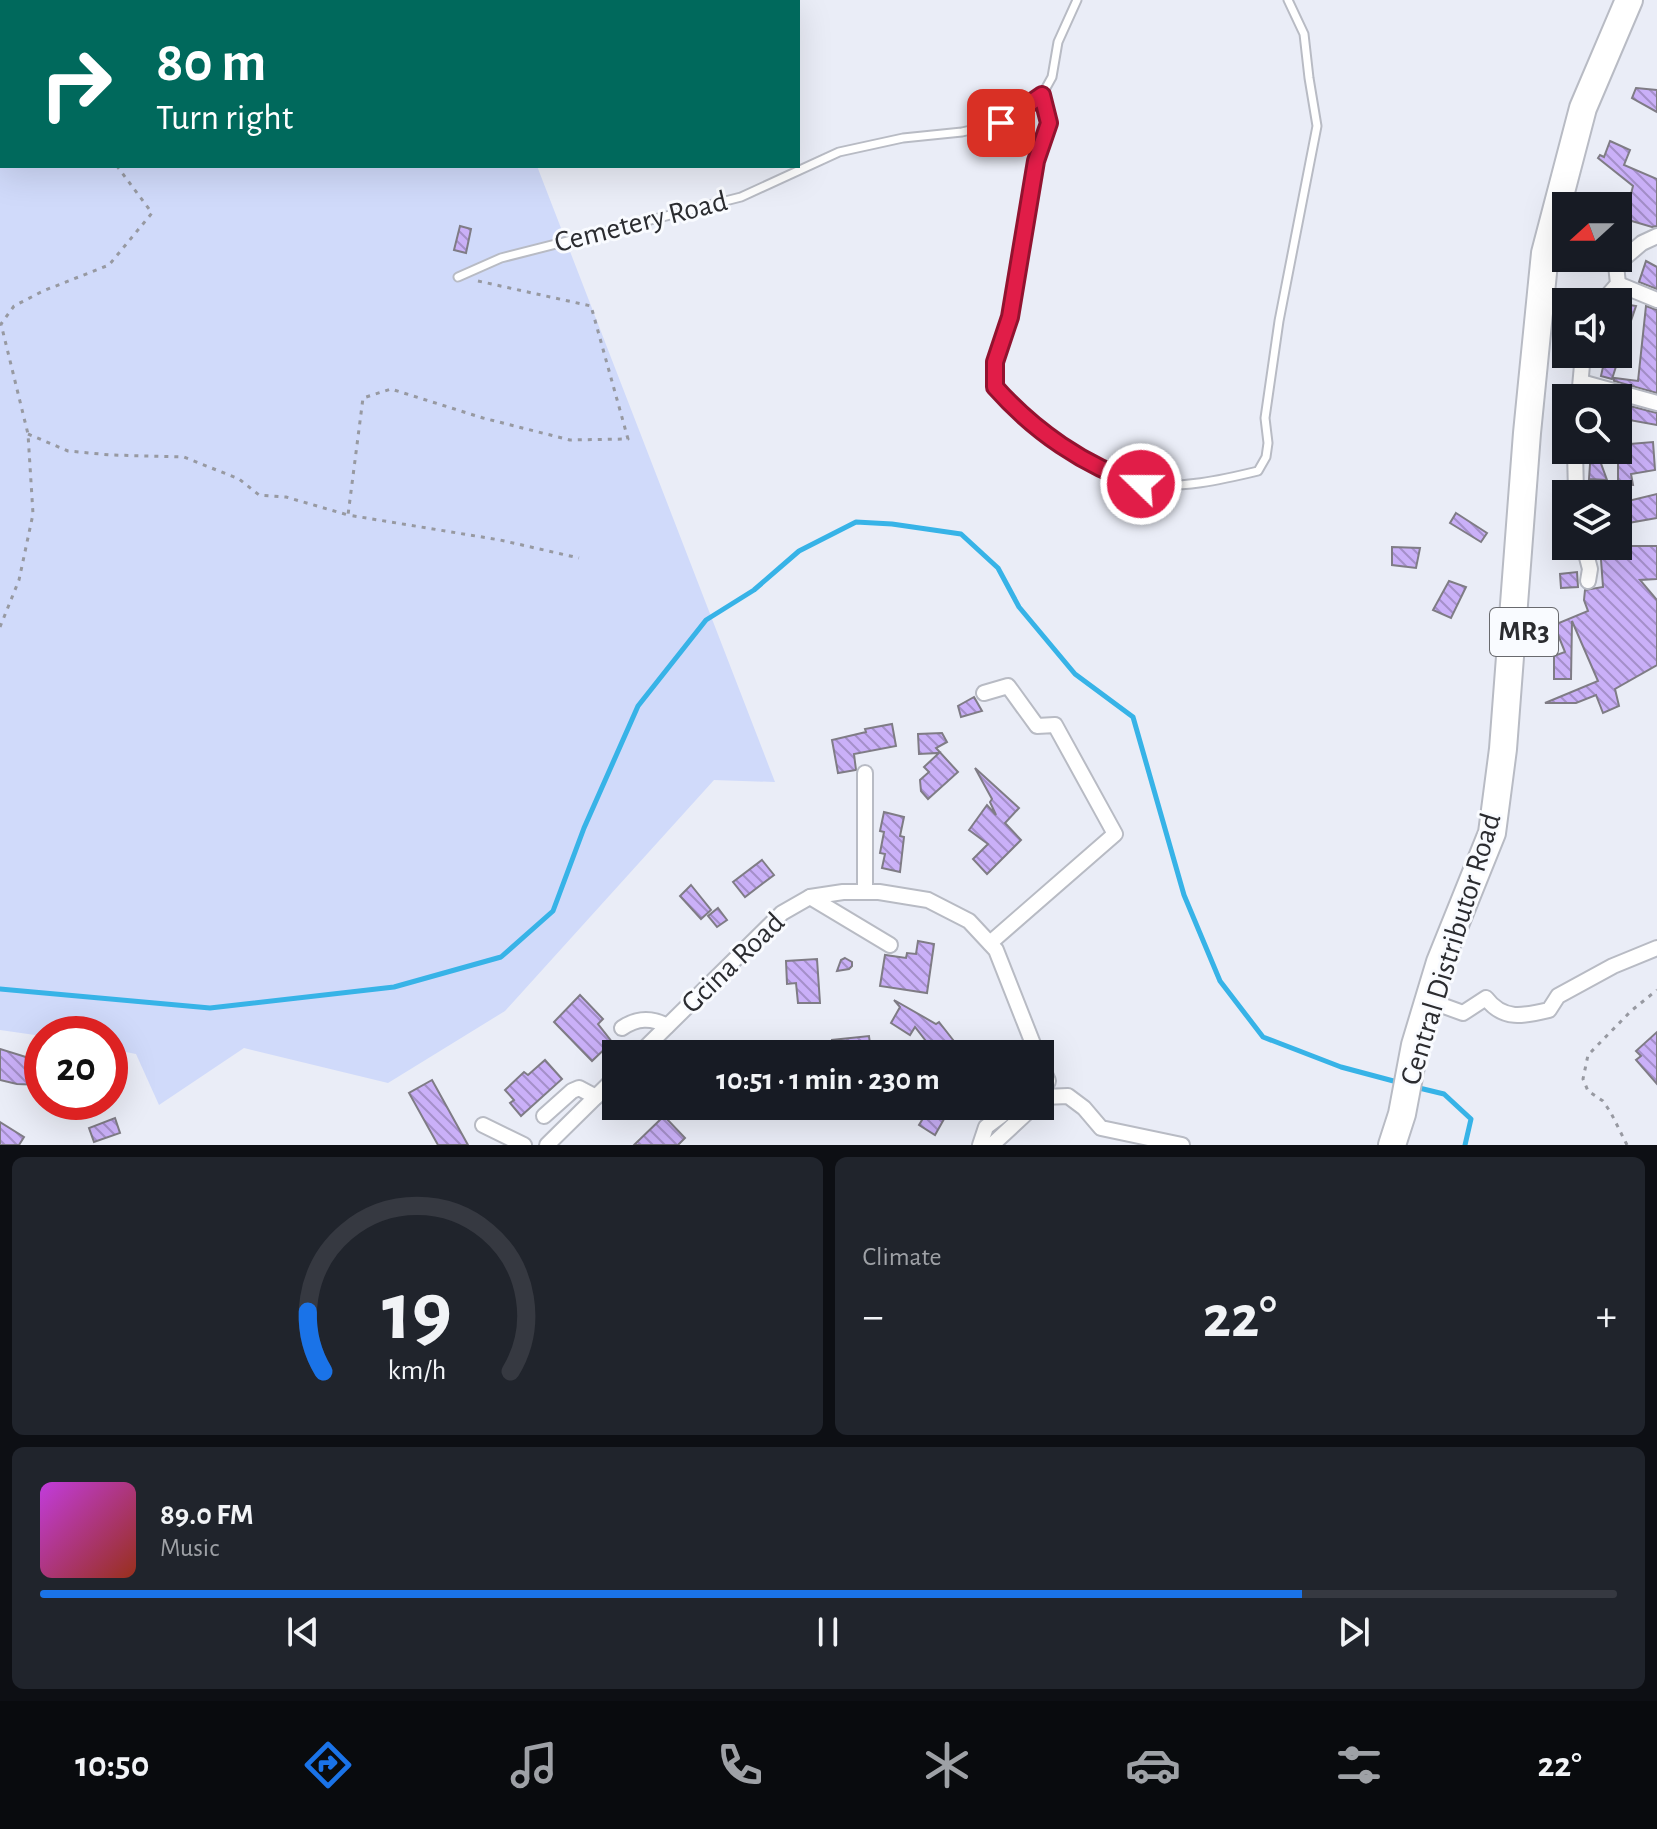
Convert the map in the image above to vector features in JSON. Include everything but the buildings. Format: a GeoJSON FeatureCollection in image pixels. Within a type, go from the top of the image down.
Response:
{"type":"FeatureCollection","features":[{"type":"Feature","properties":{"kind":"highway","name":"Central Distributor Road"},"geometry":{"type":"LineString","coordinates":[[1407,1145],[1409,1116],[1440,962],[1492,833],[1503,749],[1527,433],[1545,253],[1583,108],[1629,0]]}},
{"type":"Feature","properties":{"kind":"highway","name":"Central Distributor Road"},"geometry":{"type":"LineString","coordinates":[[1571,192],[1594,110],[1648,0]]}},
{"type":"Feature","properties":{"kind":"highway","name":"Central Distributor Road"},"geometry":{"type":"LineString","coordinates":[[1422,1044],[1441,1005],[1505,833],[1514,764],[1552,271]]}},
{"type":"Feature","properties":{"kind":"highway","name":"Central Distributor Road"},"geometry":{"type":"LineString","coordinates":[[1392,1145],[1409,1116]]}},
{"type":"Feature","properties":{"kind":"street"},"geometry":{"type":"LineString","coordinates":[[1614,288],[1618,284],[1616,265],[1642,243],[1657,236]]}},
{"type":"Feature","properties":{"kind":"street"},"geometry":{"type":"LineString","coordinates":[[1618,284],[1657,300]]}},
{"type":"Feature","properties":{"kind":"street"},"geometry":{"type":"LineString","coordinates":[[1582,368],[1581,382],[1657,403]]}},
{"type":"Feature","properties":{"kind":"street"},"geometry":{"type":"LineString","coordinates":[[1588,560],[1588,581]]}},
{"type":"Feature","properties":{"kind":"street"},"geometry":{"type":"LineString","coordinates":[[984,693],[1008,686],[1037,726],[1055,725],[1115,834],[990,943]]}},
{"type":"Feature","properties":{"kind":"street"},"geometry":{"type":"LineString","coordinates":[[865,773],[865,892]]}},
{"type":"Feature","properties":{"kind":"street","name":"Gcina Road"},"geometry":{"type":"LineString","coordinates":[[653,1040],[782,913],[810,897],[865,892],[928,900],[969,921],[996,950],[1031,1040]]}},
{"type":"Feature","properties":{"kind":"street"},"geometry":{"type":"LineString","coordinates":[[810,897],[890,945]]}},
{"type":"Feature","properties":{"kind":"street"},"geometry":{"type":"LineString","coordinates":[[1441,1005],[1463,1013],[1486,998],[1492,1007],[1507,1015],[1521,1017],[1549,1010],[1558,996],[1613,966],[1657,948],[1657,939]]}},
{"type":"Feature","properties":{"kind":"street"},"geometry":{"type":"LineString","coordinates":[[622,1028],[642,1020],[655,1020],[667,1026]]}},
{"type":"Feature","properties":{"kind":"street"},"geometry":{"type":"LineString","coordinates":[[544,1116],[579,1088],[596,1097]]}},
{"type":"Feature","properties":{"kind":"street"},"geometry":{"type":"LineString","coordinates":[[547,1145],[602,1091]]}},
{"type":"Feature","properties":{"kind":"street"},"geometry":{"type":"LineString","coordinates":[[1054,1098],[1068,1096],[1084,1108],[1101,1128],[1182,1145]]}},
{"type":"Feature","properties":{"kind":"street"},"geometry":{"type":"LineString","coordinates":[[980,1145],[986,1127],[995,1120]]}},
{"type":"Feature","properties":{"kind":"street"},"geometry":{"type":"LineString","coordinates":[[992,1145],[1019,1120]]}},
{"type":"Feature","properties":{"kind":"street"},"geometry":{"type":"LineString","coordinates":[[483,1125],[524,1145]]}},
{"type":"Feature","properties":{"kind":"lane"},"geometry":{"type":"LineString","coordinates":[[1077,0],[1058,42],[1052,77],[1042,95],[1049,123],[1036,161],[1010,317],[995,362],[995,387],[1018,413],[1073,452],[1117,477],[1141,484],[1216,481],[1258,471],[1266,457],[1265,418],[1279,321],[1317,126],[1304,34],[1288,0]]}},
{"type":"Feature","properties":{"kind":"lane","name":"Cemetery Road"},"geometry":{"type":"LineString","coordinates":[[458,277],[501,258],[741,197],[839,152],[903,138],[962,132],[1001,123],[1042,95]]}},
{"type":"Feature","properties":{"kind":"path"},"geometry":{"type":"LineString","coordinates":[[0,627],[19,580],[33,514],[28,434],[1,324],[14,306],[109,265],[152,213],[118,168]]}},
{"type":"Feature","properties":{"kind":"path"},"geometry":{"type":"LineString","coordinates":[[348,515],[363,398],[391,389],[483,418],[570,440],[628,439],[591,306],[458,277]]}},
{"type":"Feature","properties":{"kind":"path"},"geometry":{"type":"LineString","coordinates":[[28,434],[68,451],[184,457],[239,479],[259,495],[286,497],[348,515],[500,540],[579,558]]}},
{"type":"Feature","properties":{"kind":"path"},"geometry":{"type":"LineString","coordinates":[[1627,1145],[1603,1101],[1588,1091],[1583,1079],[1588,1055],[1631,1011],[1657,990]]}},
{"type":"Feature","properties":{"kind":"shaded area"},"geometry":{"type":"Polygon","coordinates":[[[0,168],[538,168],[775,782],[714,780],[505,1011],[388,1083],[244,1048],[159,1105],[136,1054],[128,1052],[128,1016],[24,1016],[24,1033],[0,1030],[0,168]]]}},
{"type":"Feature","properties":{"kind":"waterway"},"geometry":{"type":"LineString","coordinates":[[0,989],[210,1008],[394,987],[501,957],[553,911],[584,828],[638,706],[706,620],[754,590],[799,551],[856,522],[892,524],[961,534],[998,568],[1019,607],[1075,674],[1133,717],[1184,895],[1220,981],[1263,1037],[1341,1067],[1401,1083]]}},
{"type":"Feature","properties":{"kind":"waterway"},"geometry":{"type":"LineString","coordinates":[[1415,1087],[1444,1094],[1471,1119],[1465,1145]]}},
{"type":"Feature","properties":{"kind":"route"},"geometry":{"type":"LineString","coordinates":[[1001,123],[1042,95],[1049,123],[1036,161],[1010,317],[995,362],[995,387],[1018,413],[1073,452],[1117,477],[1141,484]]}}]}
